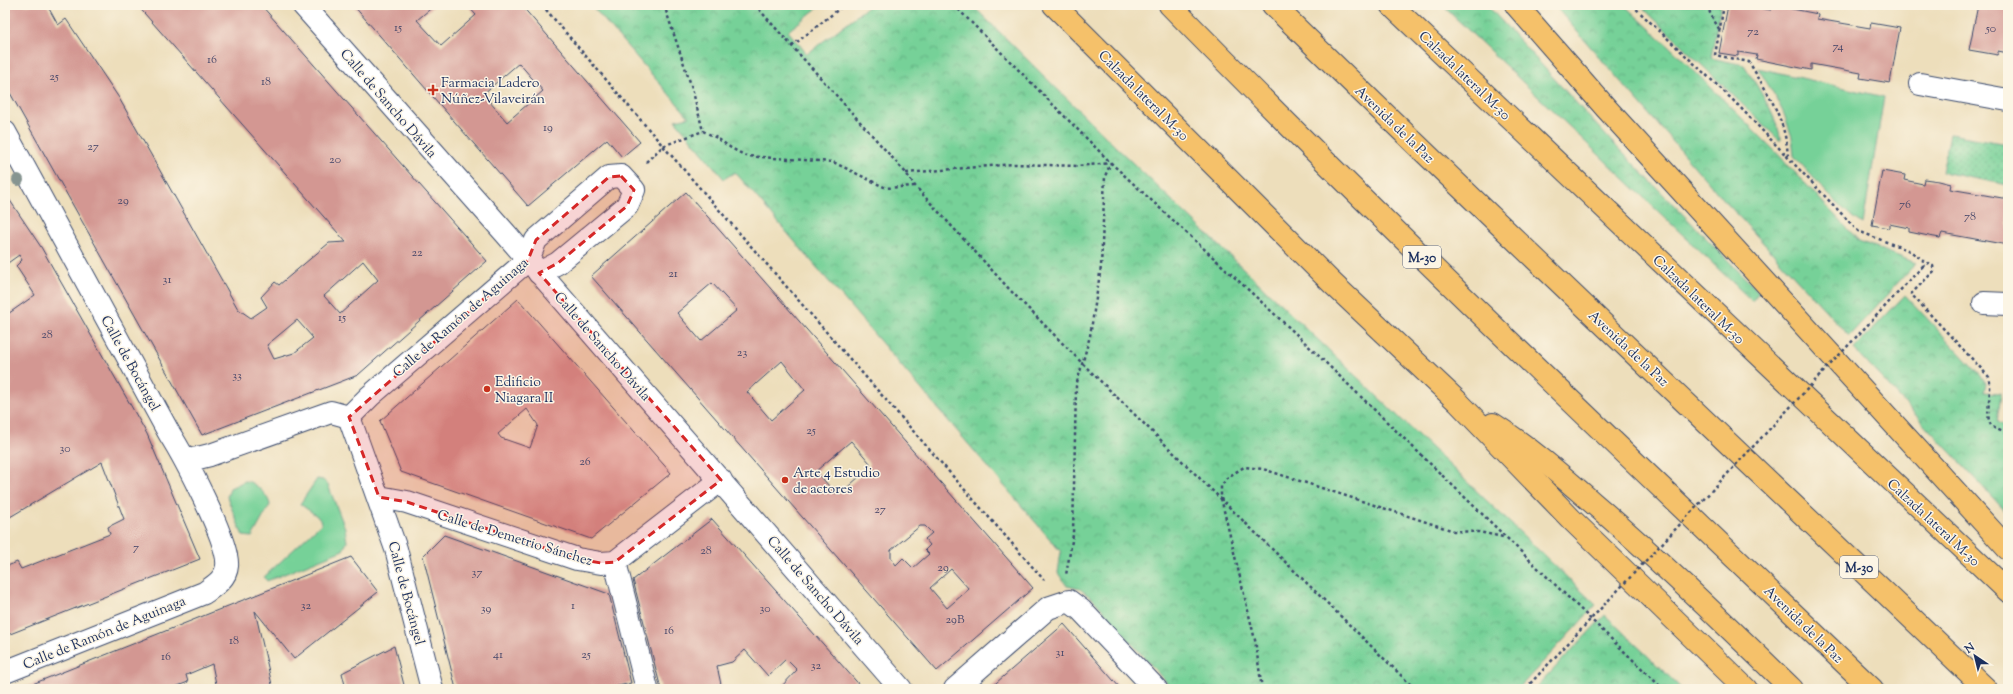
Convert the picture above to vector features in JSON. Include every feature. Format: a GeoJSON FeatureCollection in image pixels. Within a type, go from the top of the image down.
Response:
{"type":"FeatureCollection","features":[{"type":"Feature","properties":{"kind":"highway","name":"Calzada lateral M-30"},"geometry":{"type":"LineString","coordinates":[[1054,5],[1332,283],[1458,402]]}},
{"type":"Feature","properties":{"kind":"highway","name":"Avenida de la Paz"},"geometry":{"type":"LineString","coordinates":[[1170,5],[1287,126],[1872,689]]}},
{"type":"Feature","properties":{"kind":"highway","name":"Avenida de la Paz"},"geometry":{"type":"LineString","coordinates":[[1273,5],[1344,75],[1986,689]]}},
{"type":"Feature","properties":{"kind":"highway"},"geometry":{"type":"LineString","coordinates":[[1290,5],[1344,75]]}},
{"type":"Feature","properties":{"kind":"highway","name":"Calzada lateral M-30"},"geometry":{"type":"LineString","coordinates":[[1392,5],[2008,591]]}},
{"type":"Feature","properties":{"kind":"highway"},"geometry":{"type":"LineString","coordinates":[[1516,5],[1606,108],[2008,549]]}},
{"type":"Feature","properties":{"kind":"highway"},"geometry":{"type":"LineString","coordinates":[[1458,402],[1572,520],[1746,689]]}},
{"type":"Feature","properties":{"kind":"highway"},"geometry":{"type":"LineString","coordinates":[[1458,402],[1510,435],[1570,482],[1630,534],[1792,689]]}},
{"type":"Feature","properties":{"kind":"street","name":"Calle de Sancho Dávila"},"geometry":{"type":"LineString","coordinates":[[303,5],[534,266],[901,689]]}},
{"type":"Feature","properties":{"kind":"street"},"geometry":{"type":"LineString","coordinates":[[1920,84],[2008,100]]}},
{"type":"Feature","properties":{"kind":"street","name":"Calle de Bocángel"},"geometry":{"type":"LineString","coordinates":[[5,132],[169,433],[185,457],[218,529],[228,565],[225,575],[216,585],[204,593]]}},
{"type":"Feature","properties":{"kind":"street","name":"Calle de Ramón de Aguinaga"},"geometry":{"type":"LineString","coordinates":[[349,417],[370,396],[534,266],[558,263],[627,206],[634,190],[621,176],[609,177],[536,240],[534,266]]}},
{"type":"Feature","properties":{"kind":"street"},"geometry":{"type":"LineString","coordinates":[[1984,303],[2008,304]]}},
{"type":"Feature","properties":{"kind":"street"},"geometry":{"type":"LineString","coordinates":[[185,457],[194,459],[210,455],[331,412],[349,417],[379,497]]}},
{"type":"Feature","properties":{"kind":"street"},"geometry":{"type":"LineString","coordinates":[[647,689],[615,562],[721,480]]}},
{"type":"Feature","properties":{"kind":"street","name":"Calle de Bocángel"},"geometry":{"type":"LineString","coordinates":[[379,497],[396,549],[432,689]]}},
{"type":"Feature","properties":{"kind":"street","name":"Calle de Demetrio Sánchez"},"geometry":{"type":"LineString","coordinates":[[379,497],[408,502],[577,559],[601,563],[615,562]]}},
{"type":"Feature","properties":{"kind":"street","name":"Calle de Ramón de Aguinaga"},"geometry":{"type":"LineString","coordinates":[[5,672],[204,593]]}},
{"type":"Feature","properties":{"kind":"street"},"geometry":{"type":"LineString","coordinates":[[955,689],[1048,608],[1069,601],[1082,610],[1156,689]]}},
{"type":"Feature","properties":{"kind":"path"},"geometry":{"type":"LineString","coordinates":[[542,5],[663,146],[1033,568],[1045,581],[1050,580]]}},
{"type":"Feature","properties":{"kind":"path"},"geometry":{"type":"LineString","coordinates":[[664,5],[692,88],[702,131]]}},
{"type":"Feature","properties":{"kind":"path"},"geometry":{"type":"LineString","coordinates":[[755,5],[906,173],[915,186],[1011,291],[1082,363],[1415,689]]}},
{"type":"Feature","properties":{"kind":"path"},"geometry":{"type":"LineString","coordinates":[[792,46],[844,5]]}},
{"type":"Feature","properties":{"kind":"path"},"geometry":{"type":"LineString","coordinates":[[954,5],[1110,163],[1294,333],[1662,689]]}},
{"type":"Feature","properties":{"kind":"path"},"geometry":{"type":"LineString","coordinates":[[1632,5],[1737,104],[1858,231],[1910,251],[1923,260],[1923,266]]}},
{"type":"Feature","properties":{"kind":"path"},"geometry":{"type":"LineString","coordinates":[[1708,5],[1710,13],[1719,29]]}},
{"type":"Feature","properties":{"kind":"path"},"geometry":{"type":"LineString","coordinates":[[1724,5],[1714,55],[1749,62],[1773,102],[1786,135],[1788,156]]}},
{"type":"Feature","properties":{"kind":"path"},"geometry":{"type":"LineString","coordinates":[[626,182],[663,146],[702,131],[717,138],[730,148],[746,156],[833,162],[886,188],[915,186]]}},
{"type":"Feature","properties":{"kind":"path"},"geometry":{"type":"LineString","coordinates":[[906,173],[1015,164],[1078,166],[1110,163]]}},
{"type":"Feature","properties":{"kind":"path"},"geometry":{"type":"LineString","coordinates":[[1060,578],[1066,575],[1073,535],[1076,386],[1090,336],[1101,267],[1105,176],[1110,163]]}},
{"type":"Feature","properties":{"kind":"path"},"geometry":{"type":"LineString","coordinates":[[1526,688],[1923,266],[1929,263],[1933,266],[1934,271],[1911,294],[1989,377],[1991,383],[1991,425],[1997,430],[2008,434]]}},
{"type":"Feature","properties":{"kind":"path"},"geometry":{"type":"LineString","coordinates":[[1262,689],[1255,640],[1221,498],[1221,486],[1228,476],[1244,467],[1263,469],[1454,531],[1479,532],[1504,537]]}},
{"type":"Feature","properties":{"kind":"highlighted area"},"geometry":{"type":"Polygon","coordinates":[[[621,176],[634,190],[627,206],[558,263],[539,273],[721,480],[615,562],[601,563],[577,559],[407,502],[379,497],[349,417],[528,260],[536,240],[609,177],[621,176]]]}},
{"type":"Feature","properties":{"kind":"green space"},"geometry":{"type":"Polygon","coordinates":[[[591,5],[821,5],[788,31],[807,54],[870,5],[972,5],[1117,148],[1596,605],[1518,689],[1172,689],[1093,599],[1080,589],[1067,586],[1058,573],[1061,552],[735,172],[724,179],[675,120],[689,117],[591,5]]]}},
{"type":"Feature","properties":{"kind":"green space"},"geometry":{"type":"Polygon","coordinates":[[[1442,5],[1487,5],[1611,141],[1759,292],[1752,301],[1442,5]]]}},
{"type":"Feature","properties":{"kind":"green space"},"geometry":{"type":"Polygon","coordinates":[[[1554,5],[1624,5],[1672,49],[1774,150],[1859,241],[1916,263],[1849,336],[1721,197],[1554,5]]]}},
{"type":"Feature","properties":{"kind":"green space"},"geometry":{"type":"Polygon","coordinates":[[[1640,5],[1721,5],[1711,58],[1744,65],[1760,91],[1777,124],[1780,141],[1640,5]]]}},
{"type":"Feature","properties":{"kind":"green space"},"geometry":{"type":"Polygon","coordinates":[[[1758,68],[1884,97],[1863,224],[1849,214],[1828,194],[1794,156],[1792,137],[1784,114],[1758,68]]]}},
{"type":"Feature","properties":{"kind":"green space"},"geometry":{"type":"Polygon","coordinates":[[[1950,134],[2008,144],[2008,185],[1942,172],[1950,134]]]}},
{"type":"Feature","properties":{"kind":"green space"},"geometry":{"type":"Polygon","coordinates":[[[1905,295],[1981,376],[1986,383],[1984,392],[2001,393],[1997,422],[2008,429],[2008,514],[1854,349],[1905,295]]]}},
{"type":"Feature","properties":{"kind":"green space"},"geometry":{"type":"Polygon","coordinates":[[[317,479],[323,480],[328,485],[345,528],[347,542],[343,550],[267,581],[264,577],[322,523],[317,516],[300,504],[317,479]]]}},
{"type":"Feature","properties":{"kind":"green space"},"geometry":{"type":"Polygon","coordinates":[[[245,481],[253,483],[257,486],[267,497],[270,505],[252,537],[243,536],[227,497],[230,488],[245,481]]]}},
{"type":"Feature","properties":{"kind":"green space"},"geometry":{"type":"Polygon","coordinates":[[[1605,615],[1682,689],[1535,689],[1605,615]]]}},
{"type":"Feature","properties":{"kind":"building"},"geometry":{"type":"Polygon","coordinates":[[[5,5],[47,5],[58,25],[66,19],[119,98],[238,309],[251,318],[267,307],[261,297],[275,282],[279,285],[329,243],[346,242],[137,5],[261,5],[487,261],[358,375],[202,435],[5,84],[5,5]],[[363,261],[324,296],[340,314],[378,280],[363,261]],[[297,320],[267,345],[274,359],[294,353],[313,338],[297,320]]]}},
{"type":"Feature","properties":{"kind":"building"},"geometry":{"type":"Polygon","coordinates":[[[353,5],[435,5],[417,20],[441,46],[476,15],[467,5],[521,5],[640,142],[622,157],[607,139],[528,206],[353,5]],[[519,63],[483,94],[507,122],[543,91],[519,63]]]}},
{"type":"Feature","properties":{"kind":"building"},"geometry":{"type":"Polygon","coordinates":[[[1728,5],[1753,5],[1752,7],[1771,10],[1772,5],[1818,14],[1817,19],[1870,28],[1871,23],[1900,28],[1890,83],[1860,78],[1861,73],[1811,64],[1811,70],[1756,59],[1757,55],[1738,52],[1738,56],[1719,53],[1728,5]]]}},
{"type":"Feature","properties":{"kind":"building"},"geometry":{"type":"Polygon","coordinates":[[[1978,5],[2008,5],[2008,53],[1998,51],[1998,55],[1969,50],[1978,5]]]}},
{"type":"Feature","properties":{"kind":"building"},"geometry":{"type":"Polygon","coordinates":[[[1882,171],[1905,175],[1904,180],[1923,184],[1924,179],[1939,181],[1951,184],[1950,189],[2008,199],[2008,245],[1942,233],[1940,238],[1909,232],[1909,228],[1889,224],[1889,228],[1872,225],[1882,171]]]}},
{"type":"Feature","properties":{"kind":"building"},"geometry":{"type":"Polygon","coordinates":[[[686,192],[1033,588],[937,671],[591,276],[686,192]],[[712,283],[677,313],[701,341],[737,310],[712,283]],[[782,361],[747,392],[771,420],[805,390],[782,361]],[[851,441],[816,471],[835,493],[841,493],[869,468],[870,463],[851,441]],[[920,526],[891,550],[891,558],[896,565],[903,558],[913,568],[929,554],[925,550],[930,545],[925,539],[932,533],[925,526],[920,526]],[[951,569],[930,588],[947,608],[969,589],[951,569]]]}},
{"type":"Feature","properties":{"kind":"building"},"geometry":{"type":"Polygon","coordinates":[[[5,193],[41,247],[147,434],[200,559],[5,636],[5,567],[17,562],[21,569],[110,534],[108,527],[124,519],[102,462],[5,520],[5,316],[35,295],[16,266],[22,260],[19,255],[5,265],[5,193]]]}},
{"type":"Feature","properties":{"kind":"building"},"geometry":{"type":"Polygon","coordinates":[[[518,299],[671,473],[591,539],[401,472],[380,421],[518,299]],[[527,409],[498,434],[501,438],[530,448],[538,425],[527,409]]]}},
{"type":"Feature","properties":{"kind":"building"},"geometry":{"type":"Polygon","coordinates":[[[712,519],[863,689],[779,689],[797,670],[786,659],[768,676],[745,650],[732,662],[717,666],[722,689],[661,689],[633,580],[712,519]]]}},
{"type":"Feature","properties":{"kind":"building"},"geometry":{"type":"Polygon","coordinates":[[[444,535],[609,594],[631,683],[606,689],[456,689],[423,556],[444,535]]]}},
{"type":"Feature","properties":{"kind":"building"},"geometry":{"type":"Polygon","coordinates":[[[351,557],[378,592],[294,659],[255,611],[273,689],[217,689],[212,664],[186,675],[188,682],[170,689],[159,689],[157,686],[149,689],[20,689],[351,557]]]}},
{"type":"Feature","properties":{"kind":"building"},"geometry":{"type":"Polygon","coordinates":[[[1064,624],[1121,689],[989,689],[1064,624]]]}},
{"type":"Feature","properties":{"kind":"building"},"geometry":{"type":"Polygon","coordinates":[[[394,646],[405,689],[346,689],[342,673],[394,646]]]}},
{"type":"Feature","properties":{"kind":"place","name":"Farmacia Ladero Núñez-Vilaveirán"},"geometry":{"type":"Point","coordinates":[433,90]}},
{"type":"Feature","properties":{"kind":"place","name":"Edificio Niagara II"},"geometry":{"type":"Point","coordinates":[487,389]}},
{"type":"Feature","properties":{"kind":"place","name":"Arte 4 Estudio de actores"},"geometry":{"type":"Point","coordinates":[785,480]}}]}
